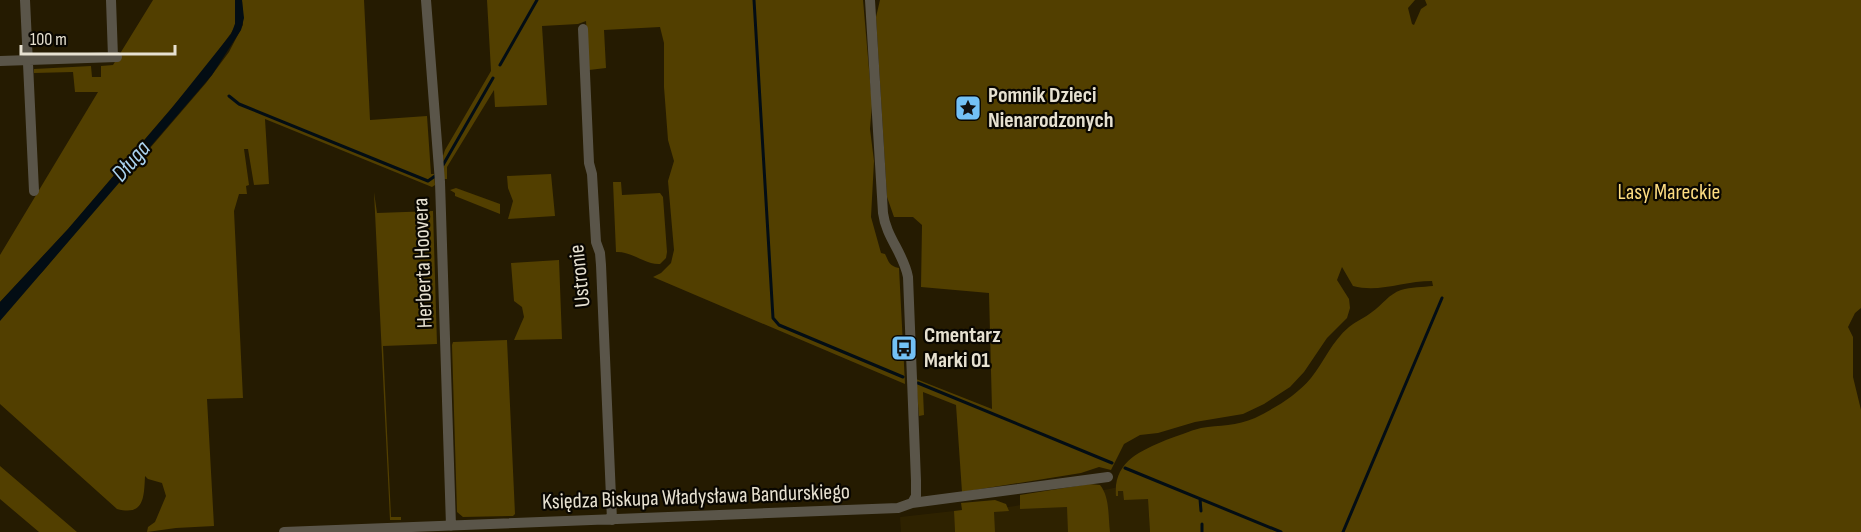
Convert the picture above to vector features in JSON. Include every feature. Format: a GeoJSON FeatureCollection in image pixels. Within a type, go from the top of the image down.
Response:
{"type":"FeatureCollection","features":[{"type":"Feature","properties":{"kind":"street"},"geometry":{"type":"LineString","coordinates":[[25,0],[34,192]]}},
{"type":"Feature","properties":{"kind":"street"},"geometry":{"type":"LineString","coordinates":[[0,61],[115,57],[111,0]]}},
{"type":"Feature","properties":{"kind":"street","name":"Herberta Hoovera"},"geometry":{"type":"LineString","coordinates":[[426,0],[440,182],[451,526]]}},
{"type":"Feature","properties":{"kind":"street"},"geometry":{"type":"LineString","coordinates":[[870,0],[883,213],[888,234],[908,277],[916,481],[916,496],[912,503]]}},
{"type":"Feature","properties":{"kind":"street","name":"Ustronie"},"geometry":{"type":"LineString","coordinates":[[583,29],[589,163],[592,174],[596,242],[601,265],[612,520]]}},
{"type":"Feature","properties":{"kind":"street","name":"Księdza Biskupa Władysława Bandurskiego"},"geometry":{"type":"LineString","coordinates":[[284,532],[876,509],[904,507],[912,503],[1107,477]]}},
{"type":"Feature","properties":{"kind":"shaded area"},"geometry":{"type":"Polygon","coordinates":[[[1147,481],[1150,532],[991,532],[990,510],[1071,497],[1147,481]]]}},
{"type":"Feature","properties":{"kind":"shaded area"},"geometry":{"type":"Polygon","coordinates":[[[954,511],[955,532],[901,532],[900,517],[954,511]]]}},
{"type":"Feature","properties":{"kind":"green space"},"geometry":{"type":"Polygon","coordinates":[[[153,0],[235,0],[234,29],[205,69],[68,229],[0,302],[0,255],[98,92],[75,92],[73,72],[34,73],[34,69],[91,66],[92,77],[101,77],[101,66],[113,65],[153,0]]]}},
{"type":"Feature","properties":{"kind":"green space"},"geometry":{"type":"Polygon","coordinates":[[[242,0],[364,0],[370,120],[427,116],[431,174],[434,174],[435,185],[432,187],[265,119],[269,184],[254,185],[248,149],[244,149],[249,185],[246,186],[247,194],[239,194],[234,211],[243,398],[207,399],[214,526],[147,532],[148,527],[155,522],[166,496],[162,483],[145,476],[141,503],[133,510],[117,509],[0,404],[0,316],[44,270],[120,178],[126,176],[206,83],[229,52],[243,25],[242,0]]]}},
{"type":"Feature","properties":{"kind":"green space"},"geometry":{"type":"Polygon","coordinates":[[[487,0],[863,0],[872,104],[870,129],[874,161],[871,217],[881,253],[885,254],[891,265],[899,268],[905,384],[653,277],[671,263],[674,250],[668,181],[674,161],[668,140],[664,87],[664,43],[660,27],[604,30],[606,68],[589,70],[586,21],[578,24],[542,26],[547,105],[495,107],[494,90],[447,167],[447,179],[444,179],[445,150],[491,71],[487,0]]]}},
{"type":"Feature","properties":{"kind":"green space","name":"Lasy Mareckie"},"geometry":{"type":"Polygon","coordinates":[[[880,0],[1415,0],[1408,8],[1414,25],[1421,9],[1427,5],[1425,0],[1861,0],[1861,308],[1855,313],[1848,327],[1853,337],[1853,377],[1861,410],[1861,532],[1150,532],[1148,499],[1124,500],[1123,491],[1118,491],[1118,496],[1116,496],[1119,474],[1130,459],[1166,440],[1188,432],[1201,428],[1242,423],[1270,410],[1292,396],[1305,384],[1338,339],[1352,325],[1401,290],[1433,286],[1432,281],[1372,288],[1353,286],[1342,267],[1337,280],[1349,299],[1350,308],[1347,318],[1327,338],[1304,372],[1290,387],[1264,404],[1243,414],[1140,435],[1124,444],[1111,470],[1099,467],[1081,473],[962,492],[956,405],[923,392],[924,415],[919,416],[916,379],[992,409],[989,293],[921,287],[922,225],[913,217],[894,217],[887,197],[876,17],[880,0]]]}},
{"type":"Feature","properties":{"kind":"green space"},"geometry":{"type":"Polygon","coordinates":[[[551,174],[555,216],[508,219],[513,201],[508,188],[507,176],[551,174]]]}},
{"type":"Feature","properties":{"kind":"green space"},"geometry":{"type":"Polygon","coordinates":[[[613,182],[621,182],[622,195],[660,193],[663,197],[667,252],[666,258],[660,264],[616,252],[613,182]]]}},
{"type":"Feature","properties":{"kind":"green space"},"geometry":{"type":"Polygon","coordinates":[[[456,188],[500,204],[500,214],[455,196],[455,193],[450,190],[456,188]]]}},
{"type":"Feature","properties":{"kind":"green space"},"geometry":{"type":"Polygon","coordinates":[[[374,192],[377,213],[433,211],[437,344],[383,346],[391,517],[401,517],[401,520],[390,520],[374,192]]]}},
{"type":"Feature","properties":{"kind":"green space"},"geometry":{"type":"Polygon","coordinates":[[[559,260],[562,339],[514,340],[524,317],[522,307],[514,301],[511,263],[559,260]]]}},
{"type":"Feature","properties":{"kind":"green space"},"geometry":{"type":"Polygon","coordinates":[[[507,340],[515,514],[513,516],[463,517],[457,512],[452,345],[453,342],[507,340]]]}},
{"type":"Feature","properties":{"kind":"green space"},"geometry":{"type":"Polygon","coordinates":[[[0,466],[77,532],[39,532],[0,499],[0,466]]]}},
{"type":"Feature","properties":{"kind":"green space"},"geometry":{"type":"Polygon","coordinates":[[[1089,484],[1100,485],[1103,490],[1107,501],[1110,532],[1068,532],[1067,507],[1020,509],[1020,495],[1089,484]]]}},
{"type":"Feature","properties":{"kind":"green space"},"geometry":{"type":"Polygon","coordinates":[[[995,500],[1006,504],[1009,511],[994,512],[995,532],[955,532],[954,511],[962,510],[961,503],[995,500]]]}},
{"type":"Feature","properties":{"kind":"water","name":"Długa"},"geometry":{"type":"Polygon","coordinates":[[[235,0],[242,0],[244,18],[241,30],[212,75],[0,321],[0,302],[68,229],[171,109],[231,34],[235,24],[235,0]]]}},
{"type":"Feature","properties":{"kind":"waterway"},"geometry":{"type":"LineString","coordinates":[[500,65],[537,0]]}},
{"type":"Feature","properties":{"kind":"waterway"},"geometry":{"type":"LineString","coordinates":[[754,0],[773,318],[779,325],[903,377]]}},
{"type":"Feature","properties":{"kind":"waterway"},"geometry":{"type":"LineString","coordinates":[[443,165],[493,78]]}},
{"type":"Feature","properties":{"kind":"waterway"},"geometry":{"type":"LineString","coordinates":[[229,96],[239,104],[428,181],[435,176]]}},
{"type":"Feature","properties":{"kind":"waterway"},"geometry":{"type":"LineString","coordinates":[[1343,532],[1442,298]]}},
{"type":"Feature","properties":{"kind":"waterway"},"geometry":{"type":"LineString","coordinates":[[918,383],[1112,463]]}},
{"type":"Feature","properties":{"kind":"waterway"},"geometry":{"type":"LineString","coordinates":[[1125,468],[1281,532]]}},
{"type":"Feature","properties":{"kind":"waterway"},"geometry":{"type":"LineString","coordinates":[[1200,499],[1201,511]]}},
{"type":"Feature","properties":{"kind":"waterway"},"geometry":{"type":"LineString","coordinates":[[1202,524],[1202,532]]}},
{"type":"Feature","properties":{"kind":"place","name":"Pomnik Dzieci Nienarodzonych"},"geometry":{"type":"Point","coordinates":[968,108]}},
{"type":"Feature","properties":{"kind":"place","name":"Cmentarz Marki 01"},"geometry":{"type":"Point","coordinates":[904,348]}}]}
